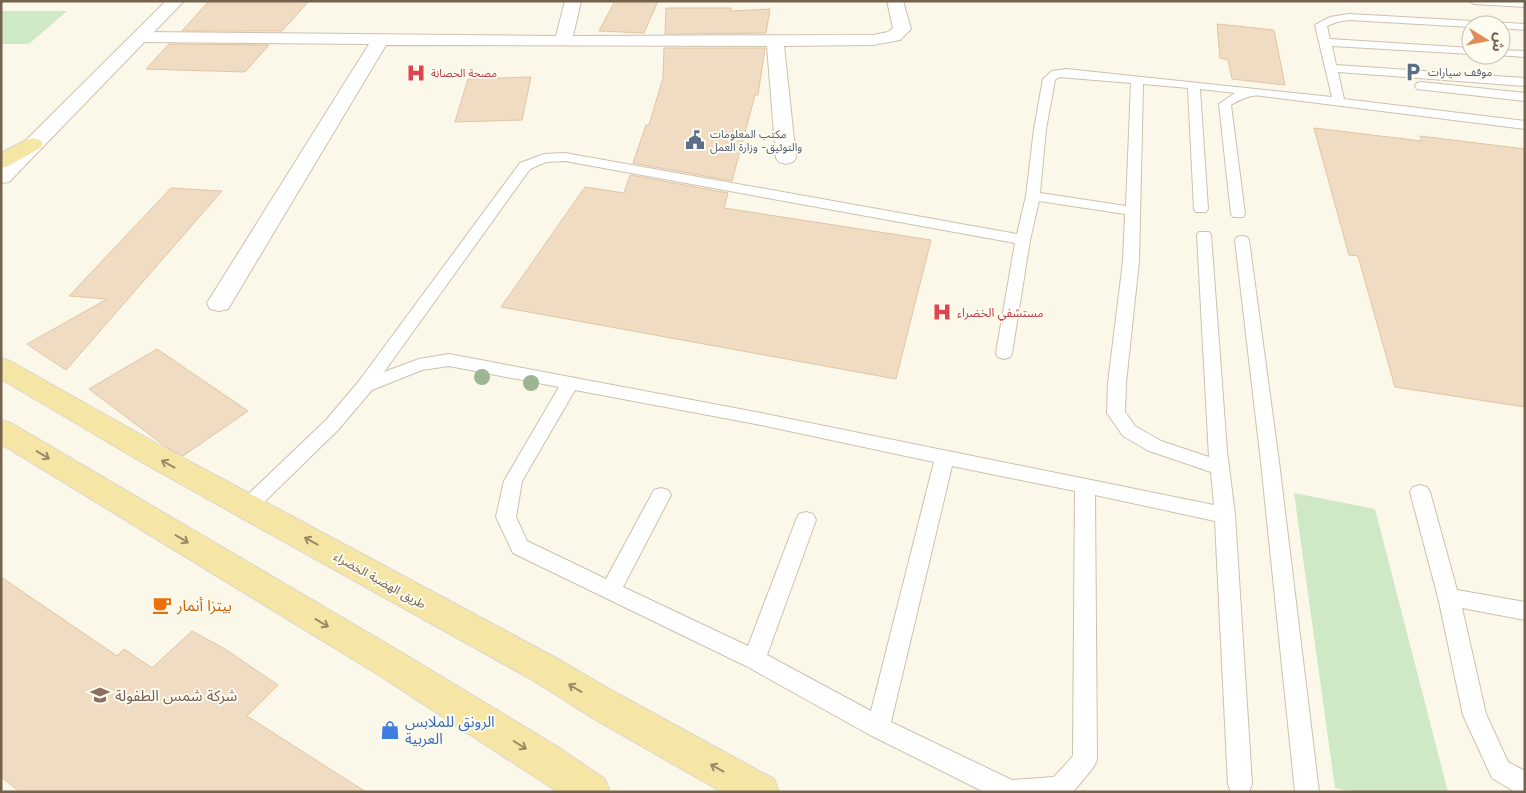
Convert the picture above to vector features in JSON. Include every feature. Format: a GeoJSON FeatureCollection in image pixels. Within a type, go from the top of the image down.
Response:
{"type":"FeatureCollection","features":[{"type":"Feature","properties":{"kind":"main road"},"geometry":{"type":"LineString","coordinates":[[1,162],[33,144]]}},
{"type":"Feature","properties":{"kind":"main road","name":"طريق الهضبة الخضراء"},"geometry":{"type":"LineString","coordinates":[[1,366],[153,455],[546,670],[607,707],[760,792]]}},
{"type":"Feature","properties":{"kind":"main road"},"geometry":{"type":"LineString","coordinates":[[1,430],[389,663],[537,755],[591,792]]}},
{"type":"Feature","properties":{"kind":"street"},"geometry":{"type":"LineString","coordinates":[[1,177],[176,1]]}},
{"type":"Feature","properties":{"kind":"street"},"geometry":{"type":"LineString","coordinates":[[563,41],[573,1]]}},
{"type":"Feature","properties":{"kind":"street"},"geometry":{"type":"LineString","coordinates":[[141,37],[563,41],[873,40],[894,36],[902,29],[894,1]]}},
{"type":"Feature","properties":{"kind":"street"},"geometry":{"type":"LineString","coordinates":[[219,303],[381,39]]}},
{"type":"Feature","properties":{"kind":"street"},"geometry":{"type":"LineString","coordinates":[[775,40],[786,158]]}},
{"type":"Feature","properties":{"kind":"lane"},"geometry":{"type":"LineString","coordinates":[[1474,1],[1525,4]]}},
{"type":"Feature","properties":{"kind":"lane"},"geometry":{"type":"LineString","coordinates":[[1339,102],[1321,25],[1334,19],[1373,13],[1461,21]]}},
{"type":"Feature","properties":{"kind":"lane"},"geometry":{"type":"LineString","coordinates":[[1511,26],[1525,27]]}},
{"type":"Feature","properties":{"kind":"lane"},"geometry":{"type":"LineString","coordinates":[[1325,42],[1461,50]]}},
{"type":"Feature","properties":{"kind":"lane"},"geometry":{"type":"LineString","coordinates":[[1511,53],[1525,54]]}},
{"type":"Feature","properties":{"kind":"lane"},"geometry":{"type":"LineString","coordinates":[[1333,72],[1525,82]]}},
{"type":"Feature","properties":{"kind":"lane"},"geometry":{"type":"LineString","coordinates":[[1333,72],[1525,96]]}},
{"type":"Feature","properties":{"kind":"lane"},"geometry":{"type":"LineString","coordinates":[[1004,353],[1023,240],[1033,196],[1040,129],[1049,79],[1056,74],[1066,73],[1262,92],[1525,125]]}},
{"type":"Feature","properties":{"kind":"lane"},"geometry":{"type":"LineString","coordinates":[[1138,80],[1131,261],[1117,383],[1116,413],[1128,431],[1155,446],[1220,468]]}},
{"type":"Feature","properties":{"kind":"lane"},"geometry":{"type":"LineString","coordinates":[[1194,85],[1201,209]]}},
{"type":"Feature","properties":{"kind":"lane"},"geometry":{"type":"LineString","coordinates":[[1238,214],[1225,104],[1237,96],[1262,92]]}},
{"type":"Feature","properties":{"kind":"lane"},"geometry":{"type":"LineString","coordinates":[[247,507],[332,425],[364,386],[525,166],[544,158],[565,157],[1023,240]]}},
{"type":"Feature","properties":{"kind":"lane"},"geometry":{"type":"LineString","coordinates":[[1033,196],[1133,211]]}},
{"type":"Feature","properties":{"kind":"lane"},"geometry":{"type":"LineString","coordinates":[[1204,235],[1225,515],[1240,784]]}},
{"type":"Feature","properties":{"kind":"lane"},"geometry":{"type":"LineString","coordinates":[[1242,240],[1270,462],[1306,792]]}},
{"type":"Feature","properties":{"kind":"lane"},"geometry":{"type":"LineString","coordinates":[[364,386],[419,365],[449,360],[571,382],[1225,515]]}},
{"type":"Feature","properties":{"kind":"lane"},"geometry":{"type":"LineString","coordinates":[[571,382],[513,481],[506,517],[520,547],[754,659],[878,727],[1011,792],[1060,788],[1085,760],[1085,486]]}},
{"type":"Feature","properties":{"kind":"lane"},"geometry":{"type":"LineString","coordinates":[[878,727],[945,457]]}},
{"type":"Feature","properties":{"kind":"lane"},"geometry":{"type":"LineString","coordinates":[[1420,492],[1450,597],[1475,715],[1500,770],[1525,784]]}},
{"type":"Feature","properties":{"kind":"lane"},"geometry":{"type":"LineString","coordinates":[[611,590],[661,495]]}},
{"type":"Feature","properties":{"kind":"lane"},"geometry":{"type":"LineString","coordinates":[[754,659],[806,520]]}},
{"type":"Feature","properties":{"kind":"lane"},"geometry":{"type":"LineString","coordinates":[[1450,597],[1525,611]]}},
{"type":"Feature","properties":{"kind":"green space"},"geometry":{"type":"Polygon","coordinates":[[[1,11],[67,11],[29,44],[1,44],[1,11]]]}},
{"type":"Feature","properties":{"kind":"green space"},"geometry":{"type":"Polygon","coordinates":[[[1294,493],[1375,509],[1448,792],[1354,792],[1335,788],[1294,493]]]}},
{"type":"Feature","properties":{"kind":"building"},"geometry":{"type":"Polygon","coordinates":[[[209,1],[309,1],[282,31],[182,31],[209,1]]]}},
{"type":"Feature","properties":{"kind":"building"},"geometry":{"type":"Polygon","coordinates":[[[615,1],[658,1],[644,33],[599,31],[615,1]]]}},
{"type":"Feature","properties":{"kind":"building"},"geometry":{"type":"Polygon","coordinates":[[[666,8],[731,8],[731,11],[770,9],[766,33],[665,34],[666,8]]]}},
{"type":"Feature","properties":{"kind":"building"},"geometry":{"type":"Polygon","coordinates":[[[1217,24],[1274,30],[1285,85],[1232,79],[1228,60],[1220,58],[1217,24]]]}},
{"type":"Feature","properties":{"kind":"building"},"geometry":{"type":"Polygon","coordinates":[[[169,44],[269,45],[245,72],[146,69],[169,44]]]}},
{"type":"Feature","properties":{"kind":"building"},"geometry":{"type":"Polygon","coordinates":[[[664,48],[765,48],[758,95],[755,95],[732,181],[633,163],[646,125],[649,125],[663,78],[664,48]]]}},
{"type":"Feature","properties":{"kind":"building"},"geometry":{"type":"Polygon","coordinates":[[[531,77],[522,120],[455,122],[468,79],[531,77]]]}},
{"type":"Feature","properties":{"kind":"building"},"geometry":{"type":"Polygon","coordinates":[[[1314,128],[1422,141],[1420,136],[1525,149],[1525,407],[1395,387],[1358,256],[1349,255],[1314,128]]]}},
{"type":"Feature","properties":{"kind":"building"},"geometry":{"type":"Polygon","coordinates":[[[630,175],[728,193],[724,208],[931,240],[896,379],[501,307],[585,187],[624,193],[630,175]]]}},
{"type":"Feature","properties":{"kind":"building"},"geometry":{"type":"Polygon","coordinates":[[[171,188],[222,191],[66,370],[27,344],[107,299],[69,296],[171,188]]]}},
{"type":"Feature","properties":{"kind":"building"},"geometry":{"type":"Polygon","coordinates":[[[157,349],[248,411],[183,456],[166,447],[89,389],[157,349]]]}},
{"type":"Feature","properties":{"kind":"building"},"geometry":{"type":"Polygon","coordinates":[[[1,577],[117,656],[124,649],[152,668],[192,631],[225,649],[278,685],[247,716],[366,792],[20,792],[1,777],[1,577]]]}},
{"type":"Feature","properties":{"kind":"place","name":"موقف سيارات"},"geometry":{"type":"Point","coordinates":[1413,72]}},
{"type":"Feature","properties":{"kind":"place","name":"مصحة الحصانة"},"geometry":{"type":"Point","coordinates":[416,73]}},
{"type":"Feature","properties":{"kind":"place","name":"مكتب المعلومات والتوثيق- وزارة العمل"},"geometry":{"type":"Point","coordinates":[695,140]}},
{"type":"Feature","properties":{"kind":"place","name":"مستشفي الخضراء"},"geometry":{"type":"Point","coordinates":[942,312]}},
{"type":"Feature","properties":{"kind":"place","name":"بيتزا أنمار"},"geometry":{"type":"Point","coordinates":[162,605]}},
{"type":"Feature","properties":{"kind":"place","name":"شركة شمس الطفولة"},"geometry":{"type":"Point","coordinates":[100,695]}},
{"type":"Feature","properties":{"kind":"place","name":"الرونق للملابس العربية"},"geometry":{"type":"Point","coordinates":[390,730]}}]}
